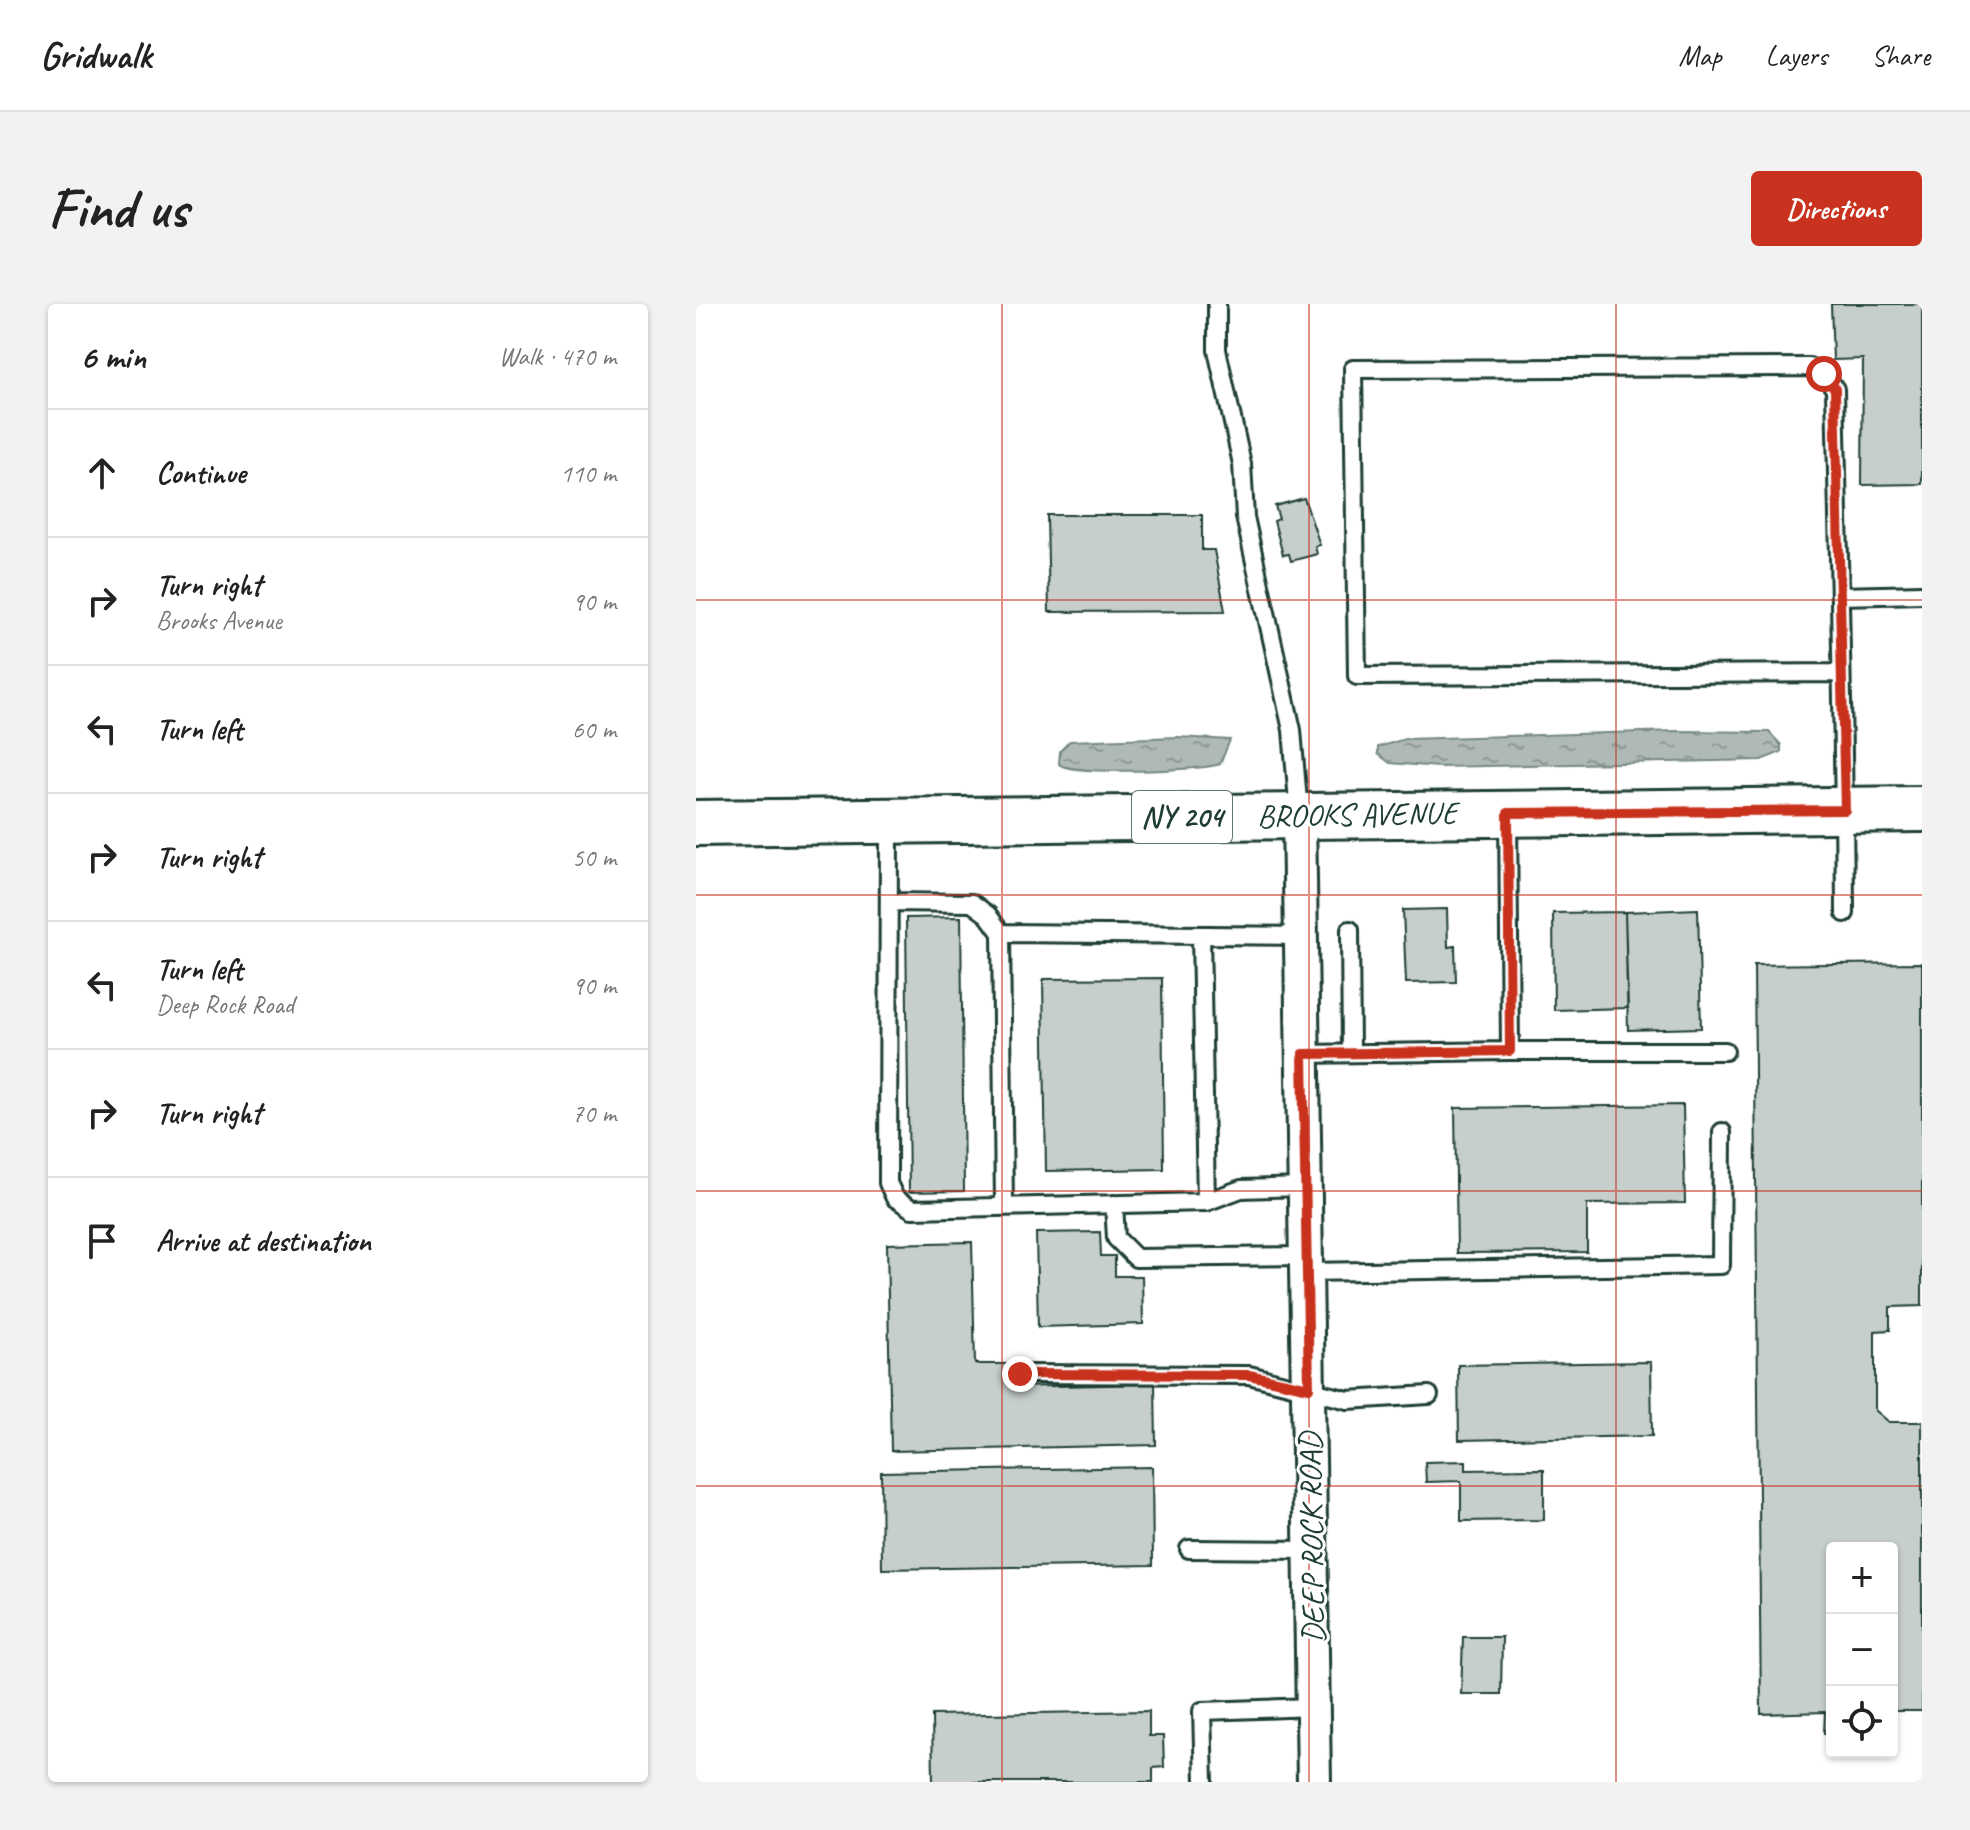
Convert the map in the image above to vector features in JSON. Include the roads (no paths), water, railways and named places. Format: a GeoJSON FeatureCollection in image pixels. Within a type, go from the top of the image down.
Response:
{"type":"FeatureCollection","features":[{"type":"Feature","properties":{"kind":"main road","name":"BROOKS AVENUE"},"geometry":{"type":"LineString","coordinates":[[696,823],[1922,809]]}},
{"type":"Feature","properties":{"kind":"street","name":"DEEP ROCK ROAD"},"geometry":{"type":"LineString","coordinates":[[1299,815],[1314,1782]]}},
{"type":"Feature","properties":{"kind":"lane"},"geometry":{"type":"LineString","coordinates":[[1217,304],[1217,350],[1242,464],[1245,517],[1292,730],[1299,815]]}},
{"type":"Feature","properties":{"kind":"lane"},"geometry":{"type":"LineString","coordinates":[[1841,673],[1357,676],[1353,369],[1809,367],[1824,374],[1835,389],[1845,810],[1845,913]]}},
{"type":"Feature","properties":{"kind":"lane"},"geometry":{"type":"LineString","coordinates":[[1840,596],[1922,594]]}},
{"type":"Feature","properties":{"kind":"lane"},"geometry":{"type":"LineString","coordinates":[[1508,813],[1510,1051]]}},
{"type":"Feature","properties":{"kind":"lane"},"geometry":{"type":"LineString","coordinates":[[889,822],[888,1183],[895,1198],[912,1209],[1206,1202],[1241,1189],[1304,1187]]}},
{"type":"Feature","properties":{"kind":"lane"},"geometry":{"type":"LineString","coordinates":[[889,902],[972,903],[988,915],[1001,933],[1004,1206]]}},
{"type":"Feature","properties":{"kind":"lane"},"geometry":{"type":"LineString","coordinates":[[1350,930],[1351,1053]]}},
{"type":"Feature","properties":{"kind":"lane"},"geometry":{"type":"LineString","coordinates":[[1001,933],[1301,936]]}},
{"type":"Feature","properties":{"kind":"lane"},"geometry":{"type":"LineString","coordinates":[[1201,935],[1206,1202]]}},
{"type":"Feature","properties":{"kind":"lane"},"geometry":{"type":"LineString","coordinates":[[1303,1054],[1725,1051]]}},
{"type":"Feature","properties":{"kind":"lane"},"geometry":{"type":"LineString","coordinates":[[1114,1204],[1116,1238],[1136,1258],[1306,1264],[1721,1265],[1722,1132]]}},
{"type":"Feature","properties":{"kind":"lane"},"geometry":{"type":"LineString","coordinates":[[1020,1374],[1249,1375],[1348,1400],[1429,1395]]}},
{"type":"Feature","properties":{"kind":"lane"},"geometry":{"type":"LineString","coordinates":[[1189,1549],[1310,1550]]}},
{"type":"Feature","properties":{"kind":"lane"},"geometry":{"type":"LineString","coordinates":[[1204,1782],[1202,1711],[1313,1707]]}},
{"type":"Feature","properties":{"kind":"water"},"geometry":{"type":"Polygon","coordinates":[[[1678,731],[1769,732],[1781,745],[1781,752],[1761,760],[1439,767],[1390,763],[1378,754],[1378,747],[1405,739],[1678,731]]]}},
{"type":"Feature","properties":{"kind":"water"},"geometry":{"type":"Polygon","coordinates":[[[1178,737],[1230,740],[1220,764],[1208,766],[1110,771],[1059,764],[1060,751],[1070,741],[1178,737]]]}}]}
